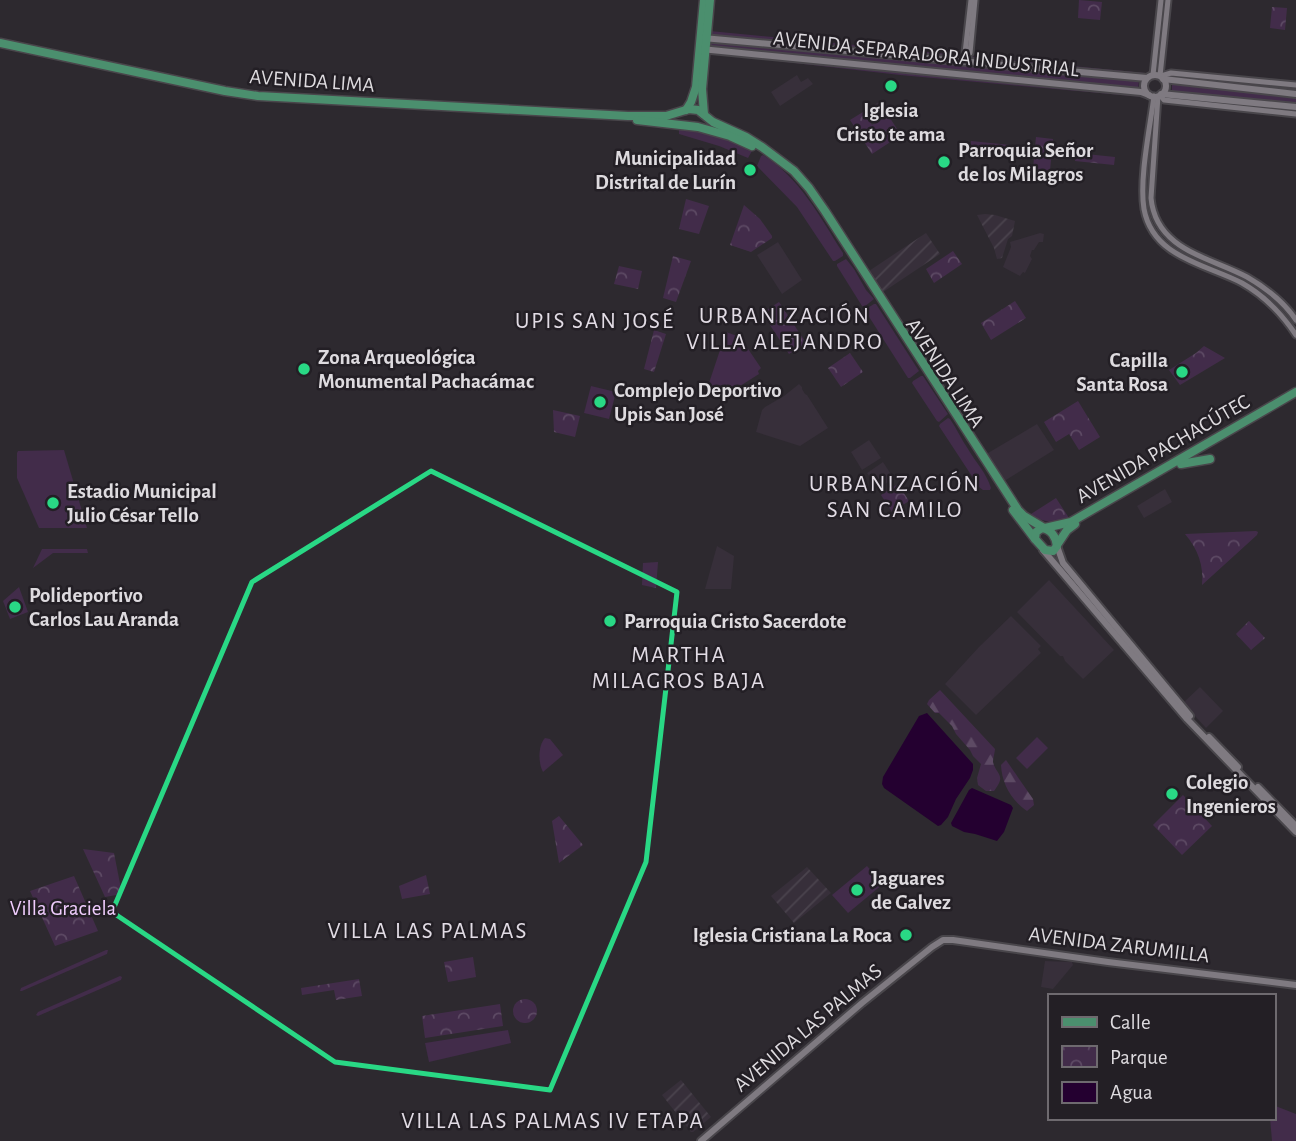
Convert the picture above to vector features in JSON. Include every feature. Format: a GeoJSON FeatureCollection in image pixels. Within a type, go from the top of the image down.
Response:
{"type":"FeatureCollection","features":[{"type":"Feature","properties":{"kind":"main road"},"geometry":{"type":"LineString","coordinates":[[702,49],[705,116],[703,125],[693,126],[682,120],[694,96],[702,49],[704,0]]}},
{"type":"Feature","properties":{"kind":"main road"},"geometry":{"type":"LineString","coordinates":[[703,38],[710,0]]}},
{"type":"Feature","properties":{"kind":"main road","name":"AVENIDA SEPARADORA INDUSTRIAL"},"geometry":{"type":"LineString","coordinates":[[703,38],[1157,77],[1296,94]]}},
{"type":"Feature","properties":{"kind":"main road","name":"AVENIDA LIMA"},"geometry":{"type":"LineString","coordinates":[[0,43],[258,96],[628,116],[666,116],[695,109],[717,124],[772,153],[809,188],[1014,503],[1024,516],[1044,528]]}},
{"type":"Feature","properties":{"kind":"main road","name":"AVENIDA SEPARADORA INDUSTRIAL"},"geometry":{"type":"LineString","coordinates":[[702,49],[1296,107]]}},
{"type":"Feature","properties":{"kind":"main road"},"geometry":{"type":"LineString","coordinates":[[1157,77],[1165,88],[1156,95],[1144,87],[1157,77]]}},
{"type":"Feature","properties":{"kind":"main road","name":"AVENIDA LIMA"},"geometry":{"type":"LineString","coordinates":[[628,116],[643,121],[693,126],[730,136],[777,162],[801,186],[990,475],[1035,539]]}},
{"type":"Feature","properties":{"kind":"main road","name":"AVENIDA PACHACÚTEC"},"geometry":{"type":"LineString","coordinates":[[1044,528],[1071,522],[1296,395]]}},
{"type":"Feature","properties":{"kind":"main road","name":"AVENIDA PACHACÚTEC"},"geometry":{"type":"LineString","coordinates":[[1057,545],[1072,525],[1296,395]]}},
{"type":"Feature","properties":{"kind":"main road"},"geometry":{"type":"LineString","coordinates":[[1181,464],[1210,459]]}},
{"type":"Feature","properties":{"kind":"main road"},"geometry":{"type":"LineString","coordinates":[[1296,826],[1190,716],[1063,563],[1054,537],[1044,528],[1037,530],[1034,536],[1042,548],[1187,719],[1296,832]]}},
{"type":"Feature","properties":{"kind":"main road"},"geometry":{"type":"LineString","coordinates":[[1042,548],[1051,552],[1057,545]]}},
{"type":"Feature","properties":{"kind":"main road","name":"AVENIDA ZARUMILLA"},"geometry":{"type":"LineString","coordinates":[[938,942],[949,940],[1296,985]]}},
{"type":"Feature","properties":{"kind":"main road","name":"AVENIDA LAS PALMAS"},"geometry":{"type":"LineString","coordinates":[[701,1141],[862,1003],[938,942]]}},
{"type":"Feature","properties":{"kind":"street"},"geometry":{"type":"LineString","coordinates":[[967,53],[973,0]]}},
{"type":"Feature","properties":{"kind":"street"},"geometry":{"type":"LineString","coordinates":[[1157,77],[1161,0]]}},
{"type":"Feature","properties":{"kind":"street"},"geometry":{"type":"LineString","coordinates":[[1157,77],[1168,0]]}},
{"type":"Feature","properties":{"kind":"street","name":"AVENIDA SEPARADORA INDUSTRIAL"},"geometry":{"type":"LineString","coordinates":[[1157,77],[1171,74],[1296,85]]}},
{"type":"Feature","properties":{"kind":"street"},"geometry":{"type":"LineString","coordinates":[[1156,95],[1151,198],[1158,223],[1168,237],[1181,246],[1246,276],[1265,289],[1296,320]]}},
{"type":"Feature","properties":{"kind":"street"},"geometry":{"type":"LineString","coordinates":[[1156,95],[1143,197],[1146,217],[1154,233],[1174,253],[1235,279],[1254,291],[1276,309],[1296,335]]}},
{"type":"Feature","properties":{"kind":"street","name":"AVENIDA SEPARADORA INDUSTRIAL"},"geometry":{"type":"LineString","coordinates":[[1156,95],[1164,100],[1296,114]]}},
{"type":"Feature","properties":{"kind":"highlighted area"},"geometry":{"type":"Polygon","coordinates":[[[431,471],[677,592],[646,862],[550,1090],[335,1062],[112,912],[252,582],[431,471]]]}},
{"type":"Feature","properties":{"kind":"shaded area"},"geometry":{"type":"Polygon","coordinates":[[[797,75],[801,82],[808,78],[813,84],[780,106],[771,92],[797,75]]]}},
{"type":"Feature","properties":{"kind":"shaded area"},"geometry":{"type":"Polygon","coordinates":[[[880,101],[888,115],[872,126],[863,112],[880,101]]]}},
{"type":"Feature","properties":{"kind":"shaded area"},"geometry":{"type":"Polygon","coordinates":[[[985,214],[1015,221],[1012,236],[1008,239],[1002,258],[997,259],[977,215],[985,214]]]}},
{"type":"Feature","properties":{"kind":"shaded area"},"geometry":{"type":"Polygon","coordinates":[[[926,233],[940,254],[883,292],[869,271],[926,233]]]}},
{"type":"Feature","properties":{"kind":"shaded area"},"geometry":{"type":"Polygon","coordinates":[[[1044,234],[1043,242],[1039,242],[1032,250],[1032,259],[1025,273],[1020,276],[1003,267],[1011,247],[1010,242],[1044,234]]]}},
{"type":"Feature","properties":{"kind":"shaded area"},"geometry":{"type":"Polygon","coordinates":[[[778,242],[802,280],[782,294],[757,255],[778,242]]]}},
{"type":"Feature","properties":{"kind":"shaded area"},"geometry":{"type":"Polygon","coordinates":[[[799,384],[828,428],[800,446],[756,432],[762,410],[799,384]]]}},
{"type":"Feature","properties":{"kind":"shaded area"},"geometry":{"type":"Polygon","coordinates":[[[1037,424],[1054,450],[1004,480],[988,453],[1037,424]]]}},
{"type":"Feature","properties":{"kind":"shaded area"},"geometry":{"type":"Polygon","coordinates":[[[869,440],[881,458],[862,470],[851,452],[869,440]]]}},
{"type":"Feature","properties":{"kind":"shaded area"},"geometry":{"type":"Polygon","coordinates":[[[883,462],[894,479],[878,489],[867,473],[883,462]]]}},
{"type":"Feature","properties":{"kind":"shaded area"},"geometry":{"type":"Polygon","coordinates":[[[1165,489],[1172,502],[1144,518],[1137,506],[1165,489]]]}},
{"type":"Feature","properties":{"kind":"shaded area"},"geometry":{"type":"Polygon","coordinates":[[[717,546],[734,556],[731,589],[705,589],[717,546]]]}},
{"type":"Feature","properties":{"kind":"shaded area"},"geometry":{"type":"Polygon","coordinates":[[[1049,580],[1114,650],[1083,679],[1017,612],[1049,580]]]}},
{"type":"Feature","properties":{"kind":"shaded area"},"geometry":{"type":"Polygon","coordinates":[[[1011,616],[1041,646],[1038,649],[1041,653],[976,715],[945,684],[1011,616]]]}},
{"type":"Feature","properties":{"kind":"shaded area"},"geometry":{"type":"Polygon","coordinates":[[[1200,687],[1223,711],[1206,728],[1183,703],[1200,687]]]}},
{"type":"Feature","properties":{"kind":"shaded area"},"geometry":{"type":"Polygon","coordinates":[[[807,867],[831,893],[794,923],[771,896],[807,867]]]}},
{"type":"Feature","properties":{"kind":"shaded area"},"geometry":{"type":"Polygon","coordinates":[[[1045,961],[1072,962],[1073,965],[1053,989],[1041,987],[1045,961]]]}},
{"type":"Feature","properties":{"kind":"shaded area"},"geometry":{"type":"Polygon","coordinates":[[[681,1080],[711,1117],[693,1132],[662,1095],[681,1080]]]}},
{"type":"Feature","properties":{"kind":"green space"},"geometry":{"type":"Polygon","coordinates":[[[1079,0],[1102,2],[1100,20],[1078,18],[1079,0]]]}},
{"type":"Feature","properties":{"kind":"green space"},"geometry":{"type":"Polygon","coordinates":[[[1272,7],[1287,8],[1285,30],[1270,28],[1272,7]]]}},
{"type":"Feature","properties":{"kind":"green space"},"geometry":{"type":"Polygon","coordinates":[[[710,31],[1145,73],[1143,76],[709,37],[710,31]]]}},
{"type":"Feature","properties":{"kind":"green space"},"geometry":{"type":"Polygon","coordinates":[[[708,39],[1139,80],[1138,90],[708,48],[708,39]]]}},
{"type":"Feature","properties":{"kind":"green space"},"geometry":{"type":"Polygon","coordinates":[[[715,54],[1140,93],[1144,97],[900,75],[715,54]]]}},
{"type":"Feature","properties":{"kind":"green space"},"geometry":{"type":"Polygon","coordinates":[[[1172,83],[1296,95],[1296,104],[1172,92],[1172,83]]]}},
{"type":"Feature","properties":{"kind":"green space"},"geometry":{"type":"Polygon","coordinates":[[[863,112],[872,125],[888,115],[901,135],[872,154],[850,120],[863,112]]]}},
{"type":"Feature","properties":{"kind":"green space"},"geometry":{"type":"Polygon","coordinates":[[[679,128],[720,134],[752,151],[748,158],[679,134],[679,128]]]}},
{"type":"Feature","properties":{"kind":"green space"},"geometry":{"type":"Polygon","coordinates":[[[1036,137],[1053,139],[1049,181],[1032,179],[1036,137]]]}},
{"type":"Feature","properties":{"kind":"green space"},"geometry":{"type":"Polygon","coordinates":[[[971,141],[1010,145],[1009,156],[970,151],[971,141]]]}},
{"type":"Feature","properties":{"kind":"green space"},"geometry":{"type":"Polygon","coordinates":[[[1076,153],[1115,157],[1114,165],[1075,161],[1076,153]]]}},
{"type":"Feature","properties":{"kind":"green space"},"geometry":{"type":"Polygon","coordinates":[[[763,155],[799,187],[843,256],[833,261],[797,207],[757,166],[763,155]]]}},
{"type":"Feature","properties":{"kind":"green space"},"geometry":{"type":"Polygon","coordinates":[[[686,199],[709,206],[699,234],[679,229],[686,199]]]}},
{"type":"Feature","properties":{"kind":"green space"},"geometry":{"type":"Polygon","coordinates":[[[744,205],[760,219],[772,236],[751,252],[730,245],[744,205]]]}},
{"type":"Feature","properties":{"kind":"green space"},"geometry":{"type":"Polygon","coordinates":[[[953,251],[962,264],[934,283],[926,269],[953,251]]]}},
{"type":"Feature","properties":{"kind":"green space"},"geometry":{"type":"Polygon","coordinates":[[[673,256],[691,261],[676,302],[663,298],[673,256]]]}},
{"type":"Feature","properties":{"kind":"green space"},"geometry":{"type":"Polygon","coordinates":[[[846,259],[874,299],[864,307],[837,266],[846,259]]]}},
{"type":"Feature","properties":{"kind":"green space"},"geometry":{"type":"Polygon","coordinates":[[[619,266],[642,271],[638,289],[614,284],[619,266]]]}},
{"type":"Feature","properties":{"kind":"green space"},"geometry":{"type":"Polygon","coordinates":[[[1015,301],[1026,318],[991,340],[981,323],[1015,301]]]}},
{"type":"Feature","properties":{"kind":"green space"},"geometry":{"type":"Polygon","coordinates":[[[779,302],[806,343],[789,354],[762,313],[779,302]]]}},
{"type":"Feature","properties":{"kind":"green space"},"geometry":{"type":"Polygon","coordinates":[[[874,304],[919,371],[910,378],[866,312],[866,309],[874,304]]]}},
{"type":"Feature","properties":{"kind":"green space"},"geometry":{"type":"Polygon","coordinates":[[[654,330],[666,334],[654,372],[644,369],[654,330]]]}},
{"type":"Feature","properties":{"kind":"green space"},"geometry":{"type":"Polygon","coordinates":[[[726,332],[740,337],[761,368],[759,374],[740,386],[732,398],[707,389],[726,332]]]}},
{"type":"Feature","properties":{"kind":"green space"},"geometry":{"type":"Polygon","coordinates":[[[1204,346],[1225,358],[1180,385],[1169,370],[1204,346]]]}},
{"type":"Feature","properties":{"kind":"green space"},"geometry":{"type":"Polygon","coordinates":[[[850,353],[863,372],[841,387],[828,368],[850,353]]]}},
{"type":"Feature","properties":{"kind":"green space"},"geometry":{"type":"Polygon","coordinates":[[[921,376],[948,414],[939,422],[912,383],[921,376]]]}},
{"type":"Feature","properties":{"kind":"green space","name":"Complejo Deportivo Upis San José"},"geometry":{"type":"Polygon","coordinates":[[[591,386],[616,392],[609,419],[584,413],[591,386]]]}},
{"type":"Feature","properties":{"kind":"green space"},"geometry":{"type":"Polygon","coordinates":[[[1078,401],[1100,437],[1079,450],[1069,434],[1056,442],[1044,422],[1078,401]]]}},
{"type":"Feature","properties":{"kind":"green space"},"geometry":{"type":"Polygon","coordinates":[[[553,410],[580,416],[575,437],[554,432],[553,410]]]}},
{"type":"Feature","properties":{"kind":"green space"},"geometry":{"type":"Polygon","coordinates":[[[948,418],[984,472],[990,490],[979,487],[939,426],[948,418]]]}},
{"type":"Feature","properties":{"kind":"green space","name":"Estadio Municipal Julio César Tello"},"geometry":{"type":"Polygon","coordinates":[[[64,450],[87,528],[39,528],[17,478],[17,453],[64,450]]]}},
{"type":"Feature","properties":{"kind":"green space"},"geometry":{"type":"Polygon","coordinates":[[[898,484],[909,501],[892,512],[881,495],[898,484]]]}},
{"type":"Feature","properties":{"kind":"green space"},"geometry":{"type":"Polygon","coordinates":[[[1056,498],[1069,518],[1050,522],[1030,517],[1031,514],[1056,498]]]}},
{"type":"Feature","properties":{"kind":"green space"},"geometry":{"type":"Polygon","coordinates":[[[1256,531],[1257,535],[1202,585],[1199,558],[1185,534],[1256,531]]]}},
{"type":"Feature","properties":{"kind":"green space"},"geometry":{"type":"Polygon","coordinates":[[[42,549],[87,549],[88,553],[53,553],[33,568],[42,549]]]}},
{"type":"Feature","properties":{"kind":"green space"},"geometry":{"type":"Polygon","coordinates":[[[658,562],[656,588],[642,585],[643,563],[658,562]]]}},
{"type":"Feature","properties":{"kind":"green space","name":"Polideportivo Carlos Lau Aranda"},"geometry":{"type":"Polygon","coordinates":[[[19,587],[28,612],[10,619],[3,601],[19,587]]]}},
{"type":"Feature","properties":{"kind":"green space"},"geometry":{"type":"Polygon","coordinates":[[[1249,621],[1265,638],[1251,650],[1236,634],[1249,621]]]}},
{"type":"Feature","properties":{"kind":"green space"},"geometry":{"type":"Polygon","coordinates":[[[940,690],[995,749],[993,762],[1000,781],[994,791],[986,791],[978,785],[981,764],[952,726],[927,704],[940,690]]]}},
{"type":"Feature","properties":{"kind":"green space"},"geometry":{"type":"Polygon","coordinates":[[[1037,737],[1048,748],[1027,769],[1016,758],[1037,737]]]}},
{"type":"Feature","properties":{"kind":"green space"},"geometry":{"type":"Polygon","coordinates":[[[545,738],[550,739],[563,755],[543,772],[540,754],[545,738]]]}},
{"type":"Feature","properties":{"kind":"green space"},"geometry":{"type":"Polygon","coordinates":[[[1006,760],[1033,799],[1034,805],[1027,811],[1016,802],[1005,785],[1001,765],[1006,760]]]}},
{"type":"Feature","properties":{"kind":"green space"},"geometry":{"type":"Polygon","coordinates":[[[1183,795],[1212,826],[1182,855],[1153,825],[1183,795]]]}},
{"type":"Feature","properties":{"kind":"green space"},"geometry":{"type":"Polygon","coordinates":[[[559,816],[583,845],[559,863],[552,821],[559,816]]]}},
{"type":"Feature","properties":{"kind":"green space"},"geometry":{"type":"Polygon","coordinates":[[[83,849],[114,853],[122,894],[105,897],[83,849]]]}},
{"type":"Feature","properties":{"kind":"green space","name":"Jaguares de Galvez"},"geometry":{"type":"Polygon","coordinates":[[[867,866],[883,884],[848,913],[832,895],[867,866]]]}},
{"type":"Feature","properties":{"kind":"green space"},"geometry":{"type":"Polygon","coordinates":[[[426,875],[430,894],[402,899],[399,886],[426,875]]]}},
{"type":"Feature","properties":{"kind":"green space","name":"Villa Graciela"},"geometry":{"type":"Polygon","coordinates":[[[74,876],[98,931],[55,946],[30,891],[74,876]]]}},
{"type":"Feature","properties":{"kind":"green space"},"geometry":{"type":"Polygon","coordinates":[[[106,950],[107,954],[20,991],[21,988],[106,950]]]}},
{"type":"Feature","properties":{"kind":"green space"},"geometry":{"type":"Polygon","coordinates":[[[473,957],[476,977],[448,982],[444,962],[473,957]]]}},
{"type":"Feature","properties":{"kind":"green space"},"geometry":{"type":"Polygon","coordinates":[[[120,976],[121,980],[36,1015],[38,1012],[120,976]]]}},
{"type":"Feature","properties":{"kind":"green space"},"geometry":{"type":"Polygon","coordinates":[[[359,979],[362,996],[336,1000],[334,990],[302,995],[301,988],[359,979]]]}},
{"type":"Feature","properties":{"kind":"green space"},"geometry":{"type":"Polygon","coordinates":[[[525,999],[536,1006],[537,1011],[530,1022],[525,1023],[514,1016],[513,1011],[520,1000],[525,999]]]}},
{"type":"Feature","properties":{"kind":"green space"},"geometry":{"type":"Polygon","coordinates":[[[500,1004],[503,1026],[425,1038],[422,1016],[500,1004]]]}},
{"type":"Feature","properties":{"kind":"green space"},"geometry":{"type":"Polygon","coordinates":[[[508,1030],[511,1043],[429,1062],[425,1043],[508,1030]]]}},
{"type":"Feature","properties":{"kind":"green space"},"geometry":{"type":"Polygon","coordinates":[[[1275,1106],[1296,1114],[1296,1141],[1272,1141],[1270,1120],[1275,1120],[1275,1106]]]}},
{"type":"Feature","properties":{"kind":"water"},"geometry":{"type":"Polygon","coordinates":[[[927,713],[973,764],[970,778],[948,817],[938,826],[882,784],[883,777],[919,716],[927,713]]]}},
{"type":"Feature","properties":{"kind":"water"},"geometry":{"type":"Polygon","coordinates":[[[972,788],[1013,808],[1004,832],[997,841],[952,826],[951,823],[972,788]]]}},
{"type":"Feature","properties":{"kind":"place","name":"Iglesia Cristo te ama"},"geometry":{"type":"Point","coordinates":[891,86]}},
{"type":"Feature","properties":{"kind":"place","name":"Parroquia Señor de los Milagros"},"geometry":{"type":"Point","coordinates":[944,162]}},
{"type":"Feature","properties":{"kind":"place","name":"Municipalidad Distrital de Lurín"},"geometry":{"type":"Point","coordinates":[750,170]}},
{"type":"Feature","properties":{"kind":"place","name":"Zona Arqueológica Monumental Pachacámac"},"geometry":{"type":"Point","coordinates":[304,369]}},
{"type":"Feature","properties":{"kind":"place","name":"Capilla Santa Rosa"},"geometry":{"type":"Point","coordinates":[1182,372]}},
{"type":"Feature","properties":{"kind":"place","name":"Complejo Deportivo Upis San José"},"geometry":{"type":"Point","coordinates":[600,402]}},
{"type":"Feature","properties":{"kind":"place","name":"Estadio Municipal Julio César Tello"},"geometry":{"type":"Point","coordinates":[53,503]}},
{"type":"Feature","properties":{"kind":"place","name":"Polideportivo Carlos Lau Aranda"},"geometry":{"type":"Point","coordinates":[15,607]}},
{"type":"Feature","properties":{"kind":"place","name":"Parroquia Cristo Sacerdote"},"geometry":{"type":"Point","coordinates":[610,621]}},
{"type":"Feature","properties":{"kind":"place","name":"Colegio Ingenieros"},"geometry":{"type":"Point","coordinates":[1172,794]}},
{"type":"Feature","properties":{"kind":"place","name":"Jaguares de Galvez"},"geometry":{"type":"Point","coordinates":[857,890]}},
{"type":"Feature","properties":{"kind":"place","name":"Iglesia Cristiana La Roca"},"geometry":{"type":"Point","coordinates":[906,935]}},
{"type":"Feature","properties":{"kind":"district","name":"UPIS SAN JOSÉ"},"geometry":{"type":"Point","coordinates":[595,321]}},
{"type":"Feature","properties":{"kind":"district","name":"URBANIZACIÓN VILLA ALEJANDRO"},"geometry":{"type":"Point","coordinates":[785,329]}},
{"type":"Feature","properties":{"kind":"district","name":"URBANIZACIÓN SAN CAMILO"},"geometry":{"type":"Point","coordinates":[895,497]}},
{"type":"Feature","properties":{"kind":"district","name":"MARTHA MILAGROS BAJA"},"geometry":{"type":"Point","coordinates":[679,668]}},
{"type":"Feature","properties":{"kind":"district","name":"VILLA LAS PALMAS"},"geometry":{"type":"Point","coordinates":[428,931]}},
{"type":"Feature","properties":{"kind":"district","name":"VILLA LAS PALMAS IV ETAPA"},"geometry":{"type":"Point","coordinates":[553,1121]}}]}
